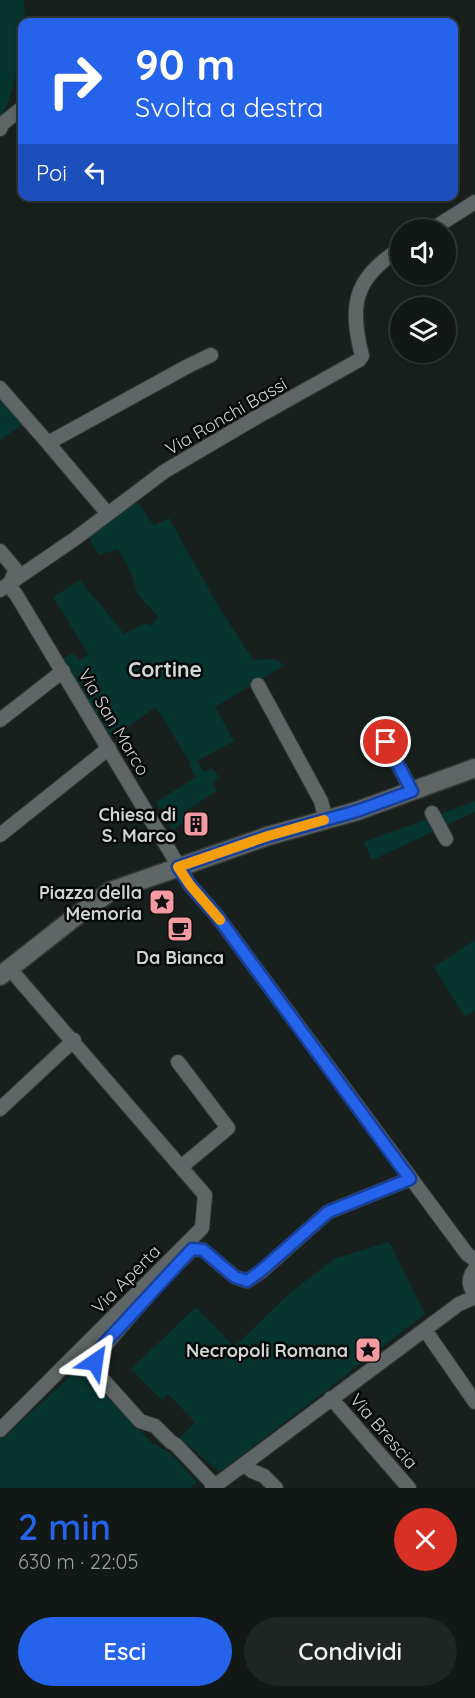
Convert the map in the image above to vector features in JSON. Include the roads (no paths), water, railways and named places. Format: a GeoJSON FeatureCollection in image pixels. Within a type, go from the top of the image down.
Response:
{"type":"FeatureCollection","features":[{"type":"Feature","properties":{"kind":"street"},"geometry":{"type":"LineString","coordinates":[[0,129],[2,124],[18,111]]}},
{"type":"Feature","properties":{"kind":"street"},"geometry":{"type":"LineString","coordinates":[[448,219],[475,202]]}},
{"type":"Feature","properties":{"kind":"street","name":"Via Ronchi Bassi"},"geometry":{"type":"LineString","coordinates":[[4,588],[165,471],[359,360],[362,356],[354,312],[358,296],[370,275],[390,255]]}},
{"type":"Feature","properties":{"kind":"street"},"geometry":{"type":"LineString","coordinates":[[48,443],[211,355]]}},
{"type":"Feature","properties":{"kind":"street"},"geometry":{"type":"LineString","coordinates":[[0,388],[108,514]]}},
{"type":"Feature","properties":{"kind":"street"},"geometry":{"type":"LineString","coordinates":[[0,551],[16,570],[4,588]]}},
{"type":"Feature","properties":{"kind":"street","name":"Via San Marco"},"geometry":{"type":"LineString","coordinates":[[4,588],[17,596],[190,885],[217,916],[410,1179],[473,1276]]}},
{"type":"Feature","properties":{"kind":"street"},"geometry":{"type":"LineString","coordinates":[[0,720],[63,671]]}},
{"type":"Feature","properties":{"kind":"street"},"geometry":{"type":"LineString","coordinates":[[258,685],[321,801],[326,820]]}},
{"type":"Feature","properties":{"kind":"street"},"geometry":{"type":"LineString","coordinates":[[376,726],[412,791]]}},
{"type":"Feature","properties":{"kind":"street"},"geometry":{"type":"LineString","coordinates":[[0,836],[109,748]]}},
{"type":"Feature","properties":{"kind":"street"},"geometry":{"type":"LineString","coordinates":[[5,972],[111,891],[268,836],[326,820],[475,768]]}},
{"type":"Feature","properties":{"kind":"street"},"geometry":{"type":"LineString","coordinates":[[432,813],[446,839]]}},
{"type":"Feature","properties":{"kind":"street","name":"Via Aperta"},"geometry":{"type":"LineString","coordinates":[[0,1430],[202,1228],[205,1195],[74,1040],[5,972]]}},
{"type":"Feature","properties":{"kind":"street"},"geometry":{"type":"LineString","coordinates":[[0,1109],[74,1040]]}},
{"type":"Feature","properties":{"kind":"street"},"geometry":{"type":"LineString","coordinates":[[178,1062],[228,1128],[182,1167]]}},
{"type":"Feature","properties":{"kind":"street","name":"Via Aperta"},"geometry":{"type":"LineString","coordinates":[[214,1487],[176,1445],[155,1426],[140,1421],[97,1373],[95,1362],[104,1344],[192,1249],[203,1250],[235,1277],[247,1281],[328,1212],[410,1179]]}},
{"type":"Feature","properties":{"kind":"street"},"geometry":{"type":"LineString","coordinates":[[214,1487],[459,1304],[473,1276]]}},
{"type":"Feature","properties":{"kind":"street"},"geometry":{"type":"LineString","coordinates":[[425,1330],[475,1401]]}},
{"type":"Feature","properties":{"kind":"street","name":"Via Brescia"},"geometry":{"type":"LineString","coordinates":[[331,1398],[409,1488]]}},
{"type":"Feature","properties":{"kind":"street"},"geometry":{"type":"LineString","coordinates":[[258,1454],[265,1463],[264,1476]]}},
{"type":"Feature","properties":{"kind":"street"},"geometry":{"type":"LineString","coordinates":[[244,1464],[252,1471],[264,1476],[276,1488]]}},
{"type":"Feature","properties":{"kind":"place","name":"Chiesa di S. Marco"},"geometry":{"type":"Point","coordinates":[196,824]}},
{"type":"Feature","properties":{"kind":"place","name":"Piazza della Memoria"},"geometry":{"type":"Point","coordinates":[162,902]}},
{"type":"Feature","properties":{"kind":"place","name":"Da Bianca"},"geometry":{"type":"Point","coordinates":[180,929]}},
{"type":"Feature","properties":{"kind":"place","name":"Necropoli Romana"},"geometry":{"type":"Point","coordinates":[368,1350]}},
{"type":"Feature","properties":{"kind":"district","name":"Cortine"},"geometry":{"type":"Point","coordinates":[165,669]}}]}
